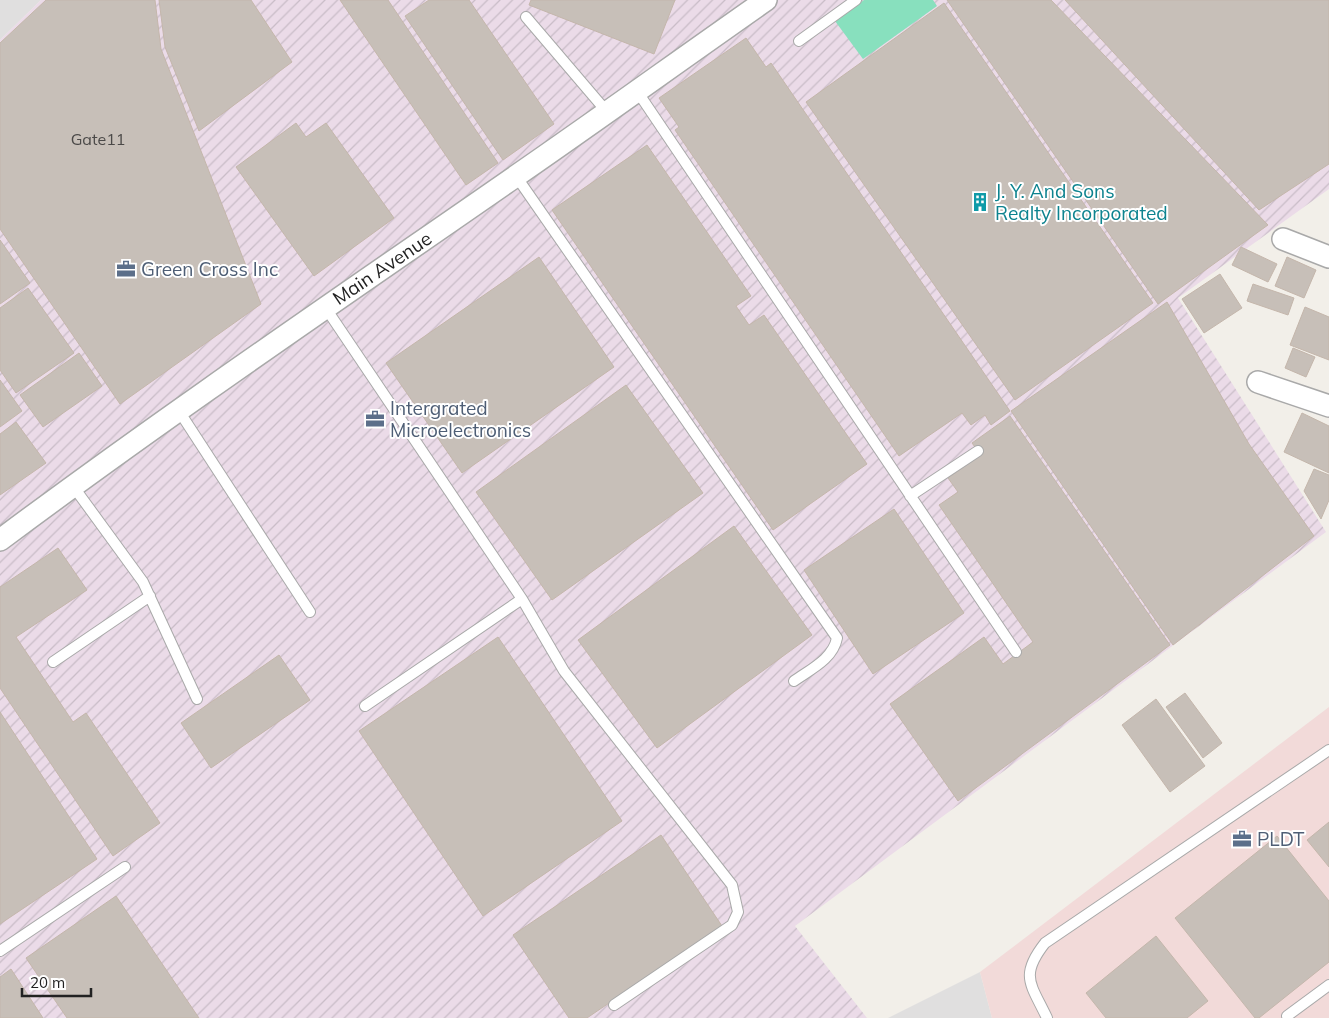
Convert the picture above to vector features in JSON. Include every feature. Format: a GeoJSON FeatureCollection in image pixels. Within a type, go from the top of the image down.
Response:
{"type":"FeatureCollection","features":[{"type":"Feature","properties":{"kind":"street","name":"Main Avenue"},"geometry":{"type":"LineString","coordinates":[[0,540],[72,486],[325,307],[637,92],[764,1]]}},
{"type":"Feature","properties":{"kind":"street"},"geometry":{"type":"LineString","coordinates":[[1283,239],[1329,257]]}},
{"type":"Feature","properties":{"kind":"street"},"geometry":{"type":"LineString","coordinates":[[1258,382],[1329,406]]}},
{"type":"Feature","properties":{"kind":"lane"},"geometry":{"type":"LineString","coordinates":[[799,41],[856,0]]}},
{"type":"Feature","properties":{"kind":"lane"},"geometry":{"type":"LineString","coordinates":[[526,17],[607,112]]}},
{"type":"Feature","properties":{"kind":"lane"},"geometry":{"type":"LineString","coordinates":[[637,92],[1016,652]]}},
{"type":"Feature","properties":{"kind":"lane"},"geometry":{"type":"LineString","coordinates":[[516,176],[837,638],[835,648],[829,656],[794,681]]}},
{"type":"Feature","properties":{"kind":"lane"},"geometry":{"type":"LineString","coordinates":[[325,307],[522,599],[564,671],[732,885],[736,896],[738,912],[732,925],[614,1005]]}},
{"type":"Feature","properties":{"kind":"lane"},"geometry":{"type":"LineString","coordinates":[[179,411],[310,612]]}},
{"type":"Feature","properties":{"kind":"lane"},"geometry":{"type":"LineString","coordinates":[[910,496],[978,451]]}},
{"type":"Feature","properties":{"kind":"lane"},"geometry":{"type":"LineString","coordinates":[[72,486],[143,582],[197,699]]}},
{"type":"Feature","properties":{"kind":"lane"},"geometry":{"type":"LineString","coordinates":[[53,662],[150,596]]}},
{"type":"Feature","properties":{"kind":"lane"},"geometry":{"type":"LineString","coordinates":[[365,706],[522,599]]}},
{"type":"Feature","properties":{"kind":"lane"},"geometry":{"type":"LineString","coordinates":[[1047,1018],[1031,984],[1029,970],[1034,958],[1045,943],[1329,750]]}},
{"type":"Feature","properties":{"kind":"lane"},"geometry":{"type":"LineString","coordinates":[[0,951],[125,867]]}},
{"type":"Feature","properties":{"kind":"lane"},"geometry":{"type":"LineString","coordinates":[[1288,1016],[1329,985]]}},
{"type":"Feature","properties":{"kind":"shaded area"},"geometry":{"type":"Polygon","coordinates":[[[0,0],[41,0],[0,40],[0,0]]]}},
{"type":"Feature","properties":{"kind":"shaded area"},"geometry":{"type":"Polygon","coordinates":[[[41,0],[1329,0],[1329,189],[1178,298],[1326,532],[795,926],[867,1018],[0,1018],[0,40],[41,0]]]}},
{"type":"Feature","properties":{"kind":"shaded area","name":"PLDT"},"geometry":{"type":"Polygon","coordinates":[[[1329,707],[1329,1018],[992,1018],[980,972],[1329,707]]]}},
{"type":"Feature","properties":{"kind":"shaded area"},"geometry":{"type":"Polygon","coordinates":[[[980,972],[992,1018],[888,1018],[980,972]]]}},
{"type":"Feature","properties":{"kind":"green space"},"geometry":{"type":"Polygon","coordinates":[[[864,0],[933,0],[937,6],[863,59],[835,21],[864,0]]]}},
{"type":"Feature","properties":{"kind":"building"},"geometry":{"type":"Polygon","coordinates":[[[46,0],[155,0],[161,49],[261,304],[120,404],[0,229],[0,43],[46,0]]]}},
{"type":"Feature","properties":{"kind":"building"},"geometry":{"type":"Polygon","coordinates":[[[159,0],[251,0],[292,62],[199,131],[165,47],[159,0]]]}},
{"type":"Feature","properties":{"kind":"building"},"geometry":{"type":"Polygon","coordinates":[[[340,0],[388,0],[498,163],[466,185],[340,0]]]}},
{"type":"Feature","properties":{"kind":"building"},"geometry":{"type":"Polygon","coordinates":[[[429,0],[469,0],[554,124],[503,160],[405,16],[429,0]]]}},
{"type":"Feature","properties":{"kind":"building"},"geometry":{"type":"Polygon","coordinates":[[[531,0],[675,0],[654,54],[529,5],[531,0]]]}},
{"type":"Feature","properties":{"kind":"building"},"geometry":{"type":"Polygon","coordinates":[[[947,0],[1051,0],[1268,225],[1158,304],[947,0]]]}},
{"type":"Feature","properties":{"kind":"building"},"geometry":{"type":"Polygon","coordinates":[[[1065,0],[1329,0],[1329,164],[1259,210],[1065,0]]]}},
{"type":"Feature","properties":{"kind":"building","name":"J. Y. And Sons Realty Incorporated"},"geometry":{"type":"Polygon","coordinates":[[[944,3],[1153,303],[1015,400],[806,102],[944,3]]]}},
{"type":"Feature","properties":{"kind":"building"},"geometry":{"type":"Polygon","coordinates":[[[746,38],[766,67],[771,63],[1010,411],[991,425],[985,415],[971,425],[962,413],[899,456],[675,130],[679,127],[659,98],[746,38]]]}},
{"type":"Feature","properties":{"kind":"building"},"geometry":{"type":"Polygon","coordinates":[[[296,123],[306,137],[326,123],[394,218],[314,276],[236,167],[296,123]]]}},
{"type":"Feature","properties":{"kind":"building"},"geometry":{"type":"Polygon","coordinates":[[[647,145],[751,296],[736,306],[749,325],[764,315],[867,464],[773,530],[552,210],[647,145]]]}},
{"type":"Feature","properties":{"kind":"building"},"geometry":{"type":"Polygon","coordinates":[[[0,240],[30,283],[0,304],[0,240]]]}},
{"type":"Feature","properties":{"kind":"building"},"geometry":{"type":"Polygon","coordinates":[[[1241,247],[1277,264],[1268,282],[1232,265],[1241,247]]]}},
{"type":"Feature","properties":{"kind":"building"},"geometry":{"type":"Polygon","coordinates":[[[539,257],[614,367],[462,473],[386,363],[539,257]]]}},
{"type":"Feature","properties":{"kind":"building"},"geometry":{"type":"Polygon","coordinates":[[[1287,257],[1316,270],[1304,298],[1275,286],[1287,257]]]}},
{"type":"Feature","properties":{"kind":"building"},"geometry":{"type":"Polygon","coordinates":[[[1220,274],[1242,308],[1204,333],[1182,299],[1220,274]]]}},
{"type":"Feature","properties":{"kind":"building"},"geometry":{"type":"Polygon","coordinates":[[[1253,284],[1294,298],[1288,315],[1247,301],[1253,284]]]}},
{"type":"Feature","properties":{"kind":"building"},"geometry":{"type":"Polygon","coordinates":[[[28,288],[74,353],[16,393],[0,370],[0,308],[28,288]]]}},
{"type":"Feature","properties":{"kind":"building"},"geometry":{"type":"Polygon","coordinates":[[[1167,302],[1249,444],[1314,536],[1173,645],[1011,411],[1167,302]]]}},
{"type":"Feature","properties":{"kind":"building"},"geometry":{"type":"Polygon","coordinates":[[[1305,307],[1329,317],[1329,360],[1290,345],[1305,307]]]}},
{"type":"Feature","properties":{"kind":"building"},"geometry":{"type":"Polygon","coordinates":[[[1293,348],[1315,357],[1306,377],[1285,368],[1293,348]]]}},
{"type":"Feature","properties":{"kind":"building"},"geometry":{"type":"Polygon","coordinates":[[[79,353],[102,386],[43,427],[20,395],[79,353]]]}},
{"type":"Feature","properties":{"kind":"building"},"geometry":{"type":"Polygon","coordinates":[[[0,380],[22,411],[0,427],[0,380]]]}},
{"type":"Feature","properties":{"kind":"building"},"geometry":{"type":"Polygon","coordinates":[[[626,385],[703,493],[552,600],[476,492],[626,385]]]}},
{"type":"Feature","properties":{"kind":"building"},"geometry":{"type":"Polygon","coordinates":[[[1302,413],[1329,426],[1329,473],[1284,452],[1302,413]]]}},
{"type":"Feature","properties":{"kind":"building"},"geometry":{"type":"Polygon","coordinates":[[[1010,416],[1170,645],[958,801],[890,704],[984,637],[1003,664],[1033,642],[939,505],[958,492],[948,478],[981,455],[972,443],[1010,416]]]}},
{"type":"Feature","properties":{"kind":"building"},"geometry":{"type":"Polygon","coordinates":[[[16,422],[46,463],[0,495],[0,434],[16,422]]]}},
{"type":"Feature","properties":{"kind":"building"},"geometry":{"type":"Polygon","coordinates":[[[1314,469],[1329,475],[1329,500],[1321,519],[1304,491],[1314,469]]]}},
{"type":"Feature","properties":{"kind":"building"},"geometry":{"type":"Polygon","coordinates":[[[894,509],[964,613],[873,674],[804,570],[894,509]]]}},
{"type":"Feature","properties":{"kind":"building"},"geometry":{"type":"Polygon","coordinates":[[[734,526],[812,635],[657,748],[578,640],[734,526]]]}},
{"type":"Feature","properties":{"kind":"building"},"geometry":{"type":"Polygon","coordinates":[[[58,548],[87,590],[16,637],[73,722],[86,713],[160,823],[113,856],[0,688],[0,587],[58,548]]]}},
{"type":"Feature","properties":{"kind":"building"},"geometry":{"type":"Polygon","coordinates":[[[498,637],[622,821],[483,916],[359,731],[498,637]]]}},
{"type":"Feature","properties":{"kind":"building"},"geometry":{"type":"Polygon","coordinates":[[[279,655],[310,700],[211,768],[181,723],[279,655]]]}},
{"type":"Feature","properties":{"kind":"building"},"geometry":{"type":"Polygon","coordinates":[[[1185,693],[1222,743],[1203,758],[1166,707],[1185,693]]]}},
{"type":"Feature","properties":{"kind":"building"},"geometry":{"type":"Polygon","coordinates":[[[1156,699],[1205,766],[1170,792],[1122,725],[1156,699]]]}},
{"type":"Feature","properties":{"kind":"building"},"geometry":{"type":"Polygon","coordinates":[[[0,712],[97,859],[0,924],[0,712]]]}},
{"type":"Feature","properties":{"kind":"building"},"geometry":{"type":"Polygon","coordinates":[[[1329,822],[1329,867],[1307,840],[1329,822]]]}},
{"type":"Feature","properties":{"kind":"building"},"geometry":{"type":"Polygon","coordinates":[[[661,835],[722,926],[587,1018],[569,1018],[513,935],[661,835]]]}},
{"type":"Feature","properties":{"kind":"building"},"geometry":{"type":"Polygon","coordinates":[[[1277,836],[1329,901],[1329,962],[1259,1018],[1255,1018],[1175,918],[1277,836]]]}},
{"type":"Feature","properties":{"kind":"building"},"geometry":{"type":"Polygon","coordinates":[[[116,896],[199,1018],[67,1018],[26,958],[116,896]]]}},
{"type":"Feature","properties":{"kind":"building"},"geometry":{"type":"Polygon","coordinates":[[[1156,936],[1208,1001],[1187,1018],[1106,1018],[1086,993],[1156,936]]]}},
{"type":"Feature","properties":{"kind":"building"},"geometry":{"type":"Polygon","coordinates":[[[11,969],[43,1018],[0,1018],[0,977],[11,969]]]}},
{"type":"Feature","properties":{"kind":"place","name":"J. Y. And Sons Realty Incorporated"},"geometry":{"type":"Point","coordinates":[980,202]}},
{"type":"Feature","properties":{"kind":"place","name":"Green Cross Inc"},"geometry":{"type":"Point","coordinates":[126,269]}},
{"type":"Feature","properties":{"kind":"place","name":"Intergrated Microelectronics"},"geometry":{"type":"Point","coordinates":[375,419]}},
{"type":"Feature","properties":{"kind":"place","name":"PLDT"},"geometry":{"type":"Point","coordinates":[1242,839]}}]}
